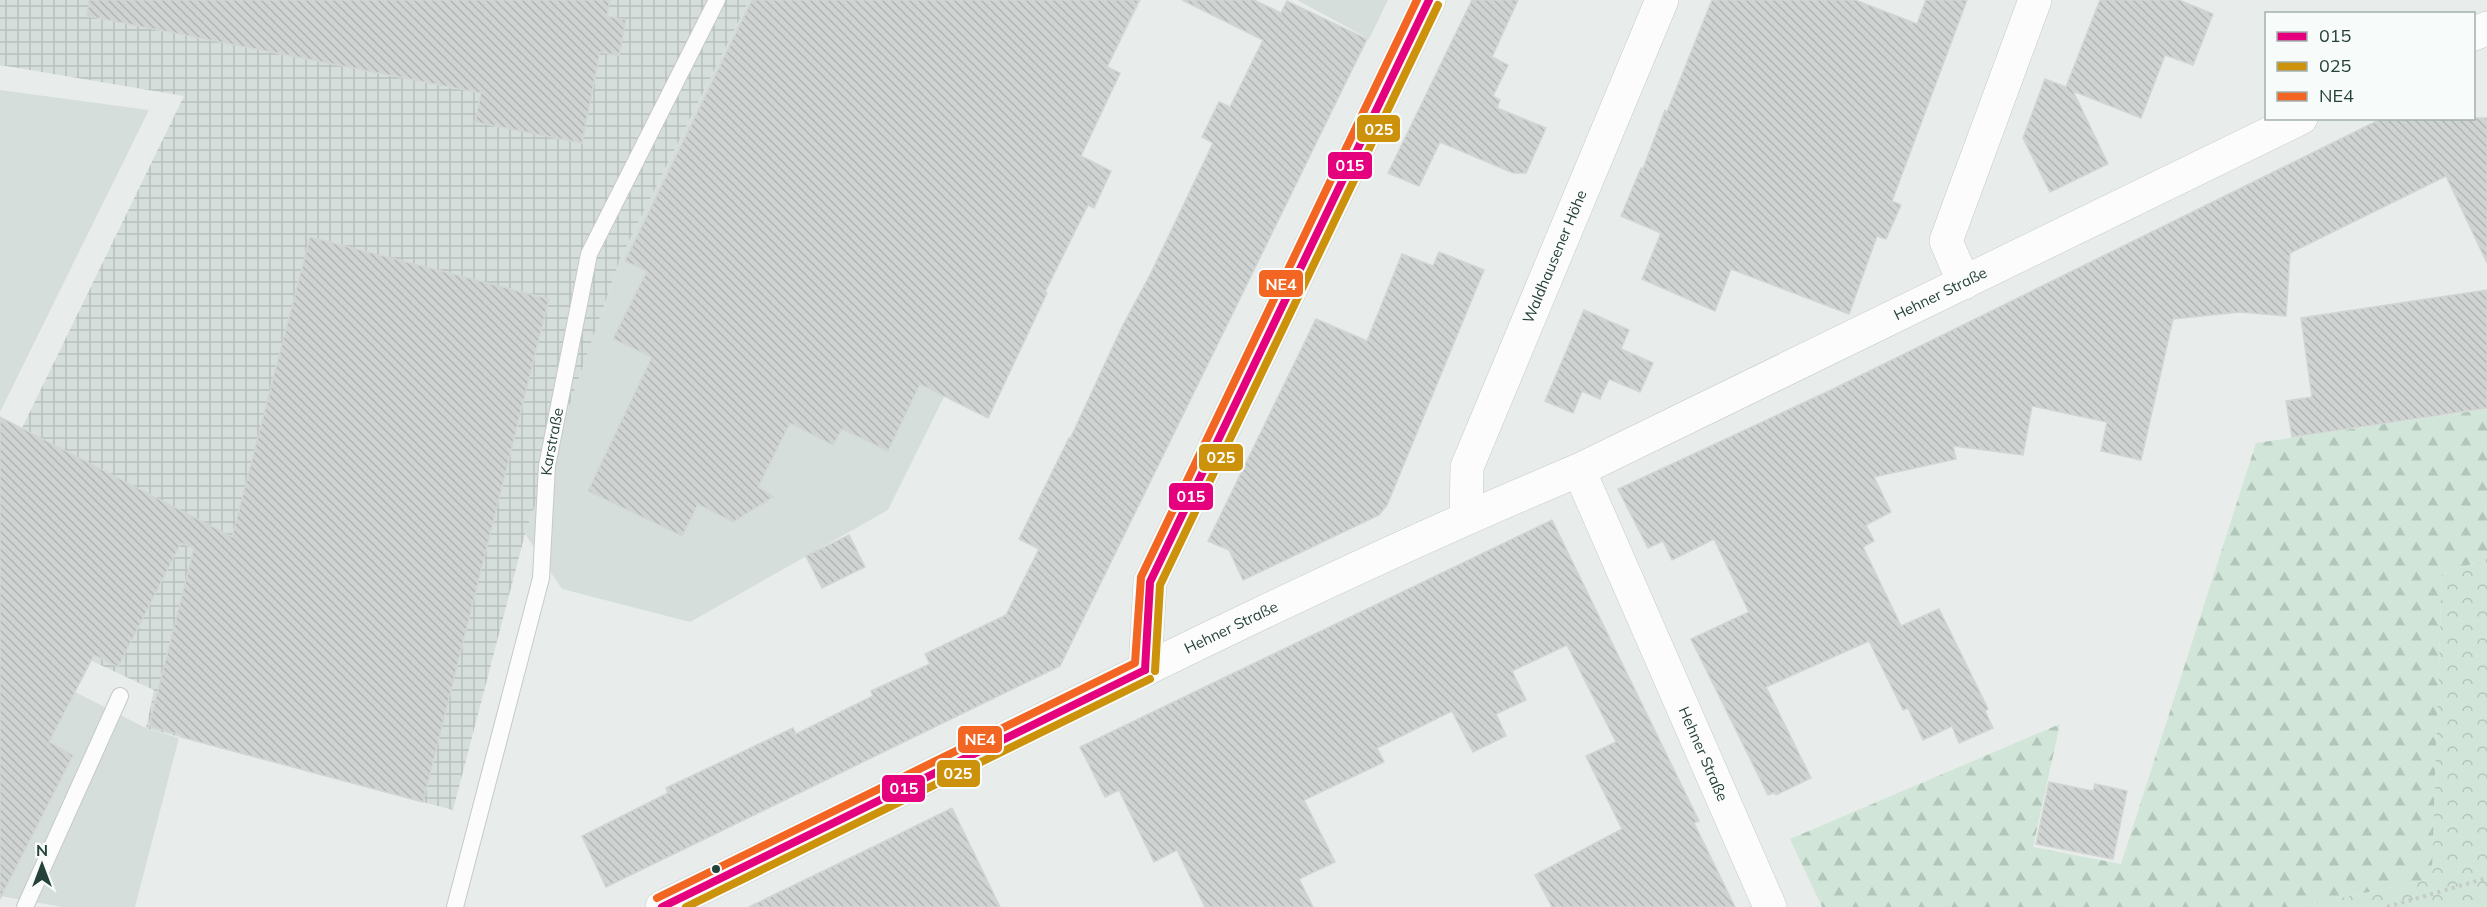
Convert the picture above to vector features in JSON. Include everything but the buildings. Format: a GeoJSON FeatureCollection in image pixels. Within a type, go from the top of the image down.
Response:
{"type":"FeatureCollection","features":[{"type":"Feature","properties":{"kind":"street"},"geometry":{"type":"LineString","coordinates":[[1145,670],[1150,582],[1429,0]]}},
{"type":"Feature","properties":{"kind":"street","name":"Waldhausener Höhe"},"geometry":{"type":"LineString","coordinates":[[1466,517],[1467,467],[1662,0]]}},
{"type":"Feature","properties":{"kind":"street"},"geometry":{"type":"LineString","coordinates":[[1964,283],[1946,241],[2035,0]]}},
{"type":"Feature","properties":{"kind":"street","name":"Hehner Straße"},"geometry":{"type":"LineString","coordinates":[[662,907],[1145,670],[1466,517],[1579,470],[2297,120]]}},
{"type":"Feature","properties":{"kind":"street","name":"Hehner Straße"},"geometry":{"type":"LineString","coordinates":[[1579,470],[1770,907]]}},
{"type":"Feature","properties":{"kind":"lane","name":"Karstraße"},"geometry":{"type":"LineString","coordinates":[[455,907],[541,578],[547,466],[589,254],[717,0]]}},
{"type":"Feature","properties":{"kind":"lane"},"geometry":{"type":"LineString","coordinates":[[25,907],[120,696]]}},
{"type":"Feature","properties":{"kind":"path"},"geometry":{"type":"LineString","coordinates":[[2387,907],[2487,878]]}},
{"type":"Feature","properties":{"kind":"shaded area"},"geometry":{"type":"Polygon","coordinates":[[[0,0],[749,0],[620,259],[525,534],[453,810],[146,728],[154,690],[0,618],[0,473],[184,96],[0,65],[0,0]]]}},
{"type":"Feature","properties":{"kind":"shaded area"},"geometry":{"type":"Polygon","coordinates":[[[749,0],[1141,0],[888,510],[690,622],[562,589],[525,534],[620,259],[749,0]]]}},
{"type":"Feature","properties":{"kind":"shaded area"},"geometry":{"type":"Polygon","coordinates":[[[1297,0],[1388,0],[1369,39],[1297,0]]]}},
{"type":"Feature","properties":{"kind":"shaded area"},"geometry":{"type":"Polygon","coordinates":[[[0,90],[149,110],[0,412],[0,90]]]}},
{"type":"Feature","properties":{"kind":"shaded area"},"geometry":{"type":"Polygon","coordinates":[[[0,654],[146,728],[179,738],[135,907],[62,907],[0,896],[0,654]]]}},
{"type":"Feature","properties":{"kind":"green space"},"geometry":{"type":"Polygon","coordinates":[[[2487,409],[2487,559],[2442,574],[2432,879],[2297,907],[1822,907],[1790,839],[2060,724],[2033,847],[2121,864],[2256,443],[2487,409]]]}},
{"type":"Feature","properties":{"kind":"green space"},"geometry":{"type":"Polygon","coordinates":[[[2487,559],[2487,907],[2297,907],[2432,879],[2442,574],[2487,559]]]}},
{"type":"Feature","properties":{"kind":"transit line","name":"NE4"},"geometry":{"type":"LineString","coordinates":[[657,898],[1135,663],[1141,577],[1417,0]]}},
{"type":"Feature","properties":{"kind":"transit line","name":"015"},"geometry":{"type":"LineString","coordinates":[[1145,670],[1150,582],[1429,0]]}},
{"type":"Feature","properties":{"kind":"transit line","name":"025"},"geometry":{"type":"LineString","coordinates":[[1155,671],[1160,585],[1438,5]]}},
{"type":"Feature","properties":{"kind":"transit line","name":"015"},"geometry":{"type":"LineString","coordinates":[[662,907],[1145,670]]}},
{"type":"Feature","properties":{"kind":"transit line","name":"025"},"geometry":{"type":"LineString","coordinates":[[686,907],[1150,679]]}}]}
